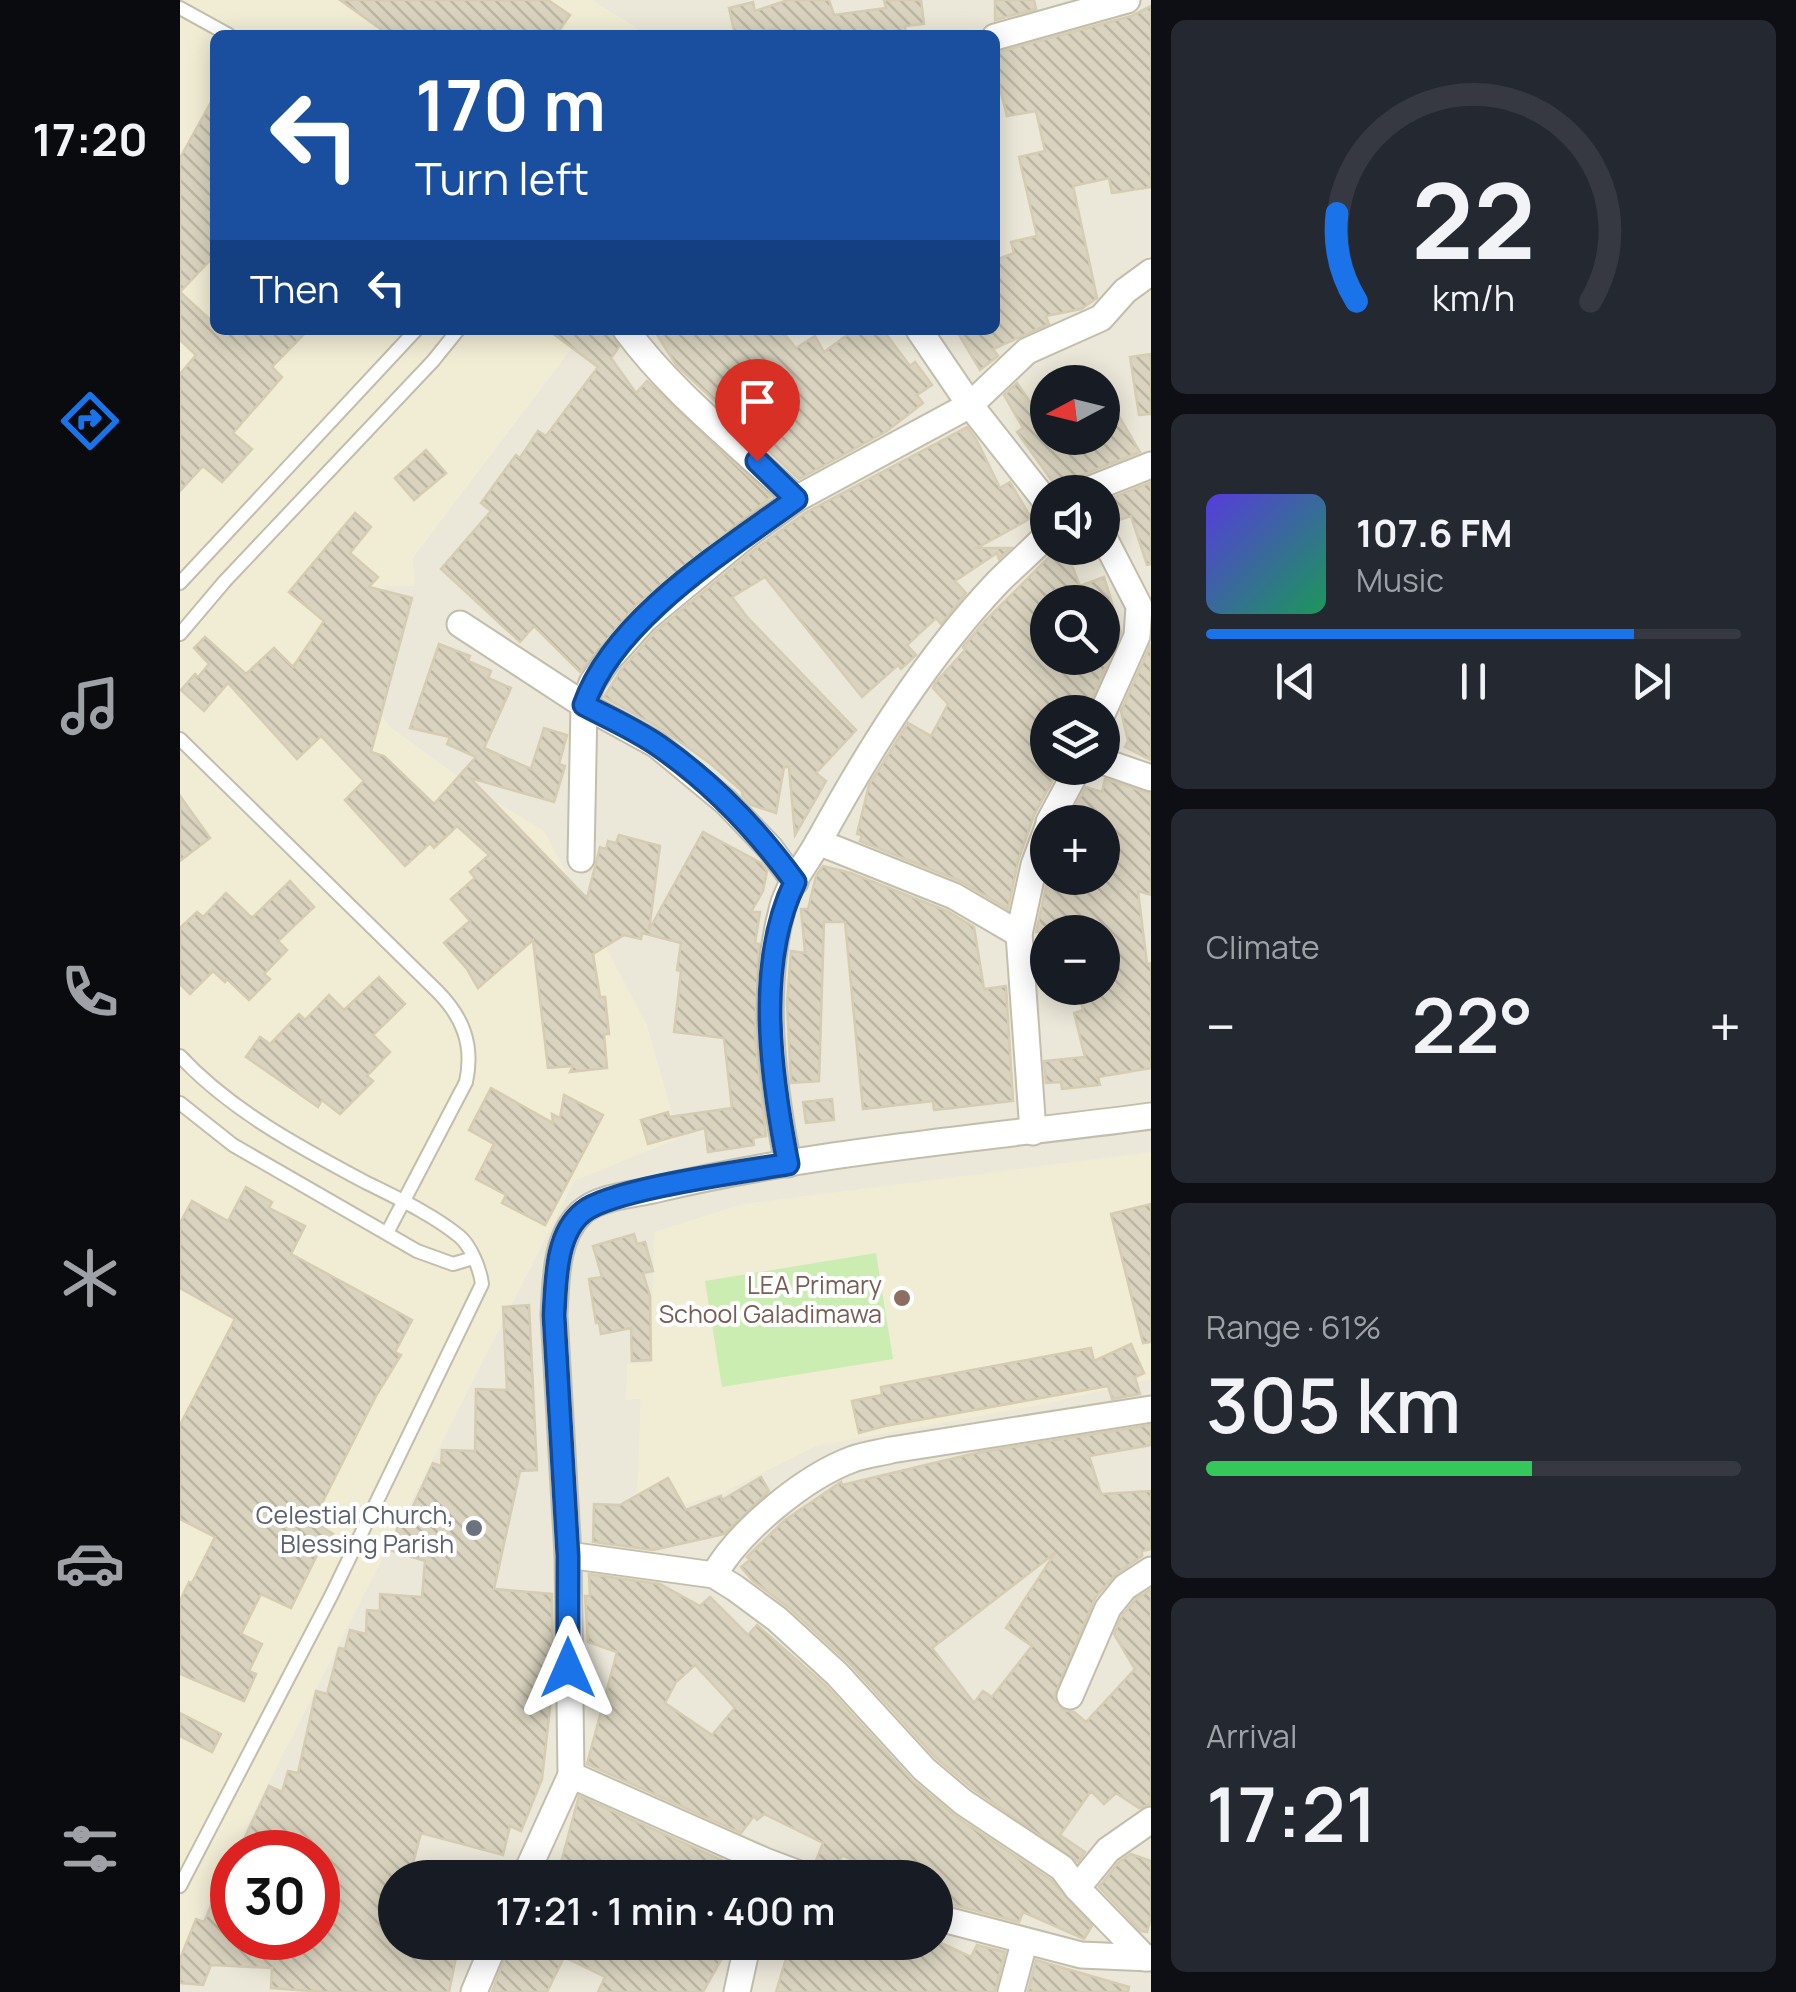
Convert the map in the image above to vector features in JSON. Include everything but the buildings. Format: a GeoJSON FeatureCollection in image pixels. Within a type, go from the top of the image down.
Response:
{"type":"FeatureCollection","features":[{"type":"Feature","properties":{"kind":"street"},"geometry":{"type":"LineString","coordinates":[[1000,37],[1127,0]]}},
{"type":"Feature","properties":{"kind":"street"},"geometry":{"type":"LineString","coordinates":[[581,860],[584,705],[592,683],[608,660],[645,619],[684,583],[796,499],[970,405],[1027,351],[1101,318],[1151,272]]}},
{"type":"Feature","properties":{"kind":"street"},"geometry":{"type":"LineString","coordinates":[[630,335],[654,364],[796,499]]}},
{"type":"Feature","properties":{"kind":"street"},"geometry":{"type":"LineString","coordinates":[[922,335],[970,405],[1030,481]]}},
{"type":"Feature","properties":{"kind":"street"},"geometry":{"type":"LineString","coordinates":[[1120,477],[1151,465]]}},
{"type":"Feature","properties":{"kind":"street"},"geometry":{"type":"LineString","coordinates":[[788,1164],[770,1038],[774,960],[784,904],[906,694],[997,583],[1030,551]]}},
{"type":"Feature","properties":{"kind":"street"},"geometry":{"type":"LineString","coordinates":[[1111,695],[1137,636],[1145,606],[1120,564]]}},
{"type":"Feature","properties":{"kind":"street"},"geometry":{"type":"LineString","coordinates":[[460,624],[584,705],[657,745],[690,770],[770,848],[795,882]]}},
{"type":"Feature","properties":{"kind":"street"},"geometry":{"type":"LineString","coordinates":[[1120,767],[1151,778]]}},
{"type":"Feature","properties":{"kind":"street"},"geometry":{"type":"LineString","coordinates":[[818,842],[954,896],[1020,934]]}},
{"type":"Feature","properties":{"kind":"street"},"geometry":{"type":"LineString","coordinates":[[1030,885],[1020,934],[1033,1132]]}},
{"type":"Feature","properties":{"kind":"street"},"geometry":{"type":"LineString","coordinates":[[532,1860],[571,1775],[568,1556],[554,1315],[560,1256],[572,1225],[582,1212],[601,1202],[704,1178],[1151,1116]]}},
{"type":"Feature","properties":{"kind":"street"},"geometry":{"type":"LineString","coordinates":[[714,1575],[727,1552],[761,1521],[825,1472],[854,1458],[1151,1408]]}},
{"type":"Feature","properties":{"kind":"street"},"geometry":{"type":"LineString","coordinates":[[568,1556],[714,1575],[777,1619],[837,1674],[924,1769],[950,1791],[1062,1868],[1148,1958]]}},
{"type":"Feature","properties":{"kind":"street"},"geometry":{"type":"LineString","coordinates":[[1070,1696],[1108,1608],[1125,1587],[1151,1570]]}},
{"type":"Feature","properties":{"kind":"street"},"geometry":{"type":"LineString","coordinates":[[571,1775],[745,1860]]}},
{"type":"Feature","properties":{"kind":"street"},"geometry":{"type":"LineString","coordinates":[[1077,1888],[1108,1850],[1151,1820]]}},
{"type":"Feature","properties":{"kind":"street"},"geometry":{"type":"LineString","coordinates":[[953,1922],[1081,1955],[1148,1958]]}},
{"type":"Feature","properties":{"kind":"street"},"geometry":{"type":"LineString","coordinates":[[1011,1992],[1024,1942]]}},
{"type":"Feature","properties":{"kind":"street"},"geometry":{"type":"LineString","coordinates":[[474,1992],[487,1960]]}},
{"type":"Feature","properties":{"kind":"street"},"geometry":{"type":"LineString","coordinates":[[737,1992],[744,1960]]}},
{"type":"Feature","properties":{"kind":"lane"},"geometry":{"type":"LineString","coordinates":[[180,8],[219,30]]}},
{"type":"Feature","properties":{"kind":"lane"},"geometry":{"type":"LineString","coordinates":[[180,583],[411,335]]}},
{"type":"Feature","properties":{"kind":"lane"},"geometry":{"type":"LineString","coordinates":[[180,634],[224,581],[434,361],[454,335]]}},
{"type":"Feature","properties":{"kind":"lane"},"geometry":{"type":"LineString","coordinates":[[180,739],[455,1009],[470,1050],[466,1082],[386,1232]]}},
{"type":"Feature","properties":{"kind":"lane"},"geometry":{"type":"LineString","coordinates":[[180,1056],[245,1110],[305,1150],[401,1200],[462,1238],[482,1284],[468,1320],[331,1596],[180,1886]]}},
{"type":"Feature","properties":{"kind":"lane"},"geometry":{"type":"LineString","coordinates":[[180,1103],[233,1145],[417,1251],[453,1264],[473,1258]]}},
{"type":"Feature","properties":{"kind":"shaded area"},"geometry":{"type":"Polygon","coordinates":[[[180,0],[591,0],[640,30],[210,30],[210,335],[581,335],[413,557],[415,586],[385,586],[354,665],[372,705],[391,728],[475,789],[544,831],[647,1025],[679,1138],[574,1181],[244,1830],[210,1830],[210,1898],[180,1957],[180,0]]]}},
{"type":"Feature","properties":{"kind":"shaded area"},"geometry":{"type":"Polygon","coordinates":[[[591,0],[1151,0],[1151,1992],[180,1992],[180,1957],[210,1898],[210,1960],[340,1960],[340,1830],[244,1830],[574,1181],[475,789],[391,728],[372,705],[353,665],[385,586],[413,557],[581,335],[1000,335],[1000,30],[639,30],[591,0]]]}},
{"type":"Feature","properties":{"kind":"shaded area","name":"LEA Primary School Galadimawa"},"geometry":{"type":"Polygon","coordinates":[[[1151,1152],[1151,1379],[1045,1404],[816,1446],[722,1493],[636,1519],[641,1399],[626,1400],[627,1364],[651,1363],[654,1232],[743,1204],[1151,1152]]]}},
{"type":"Feature","properties":{"kind":"green space"},"geometry":{"type":"Polygon","coordinates":[[[876,1253],[893,1359],[722,1387],[705,1281],[876,1253]]]}},
{"type":"Feature","properties":{"kind":"place","name":"LEA Primary School Galadimawa"},"geometry":{"type":"Point","coordinates":[902,1298]}},
{"type":"Feature","properties":{"kind":"place","name":"Celestial Church, Blessing Parish"},"geometry":{"type":"Point","coordinates":[474,1528]}},
{"type":"Feature","properties":{"kind":"route"},"geometry":{"type":"LineString","coordinates":[[568,1668],[568,1556],[554,1315],[556,1278],[565,1240],[582,1212],[601,1202],[704,1178],[788,1164],[770,1038],[774,960],[784,904],[795,882],[770,848],[690,770],[657,745],[584,705],[592,683],[608,660],[645,619],[684,583],[796,499],[757,461]]}}]}
